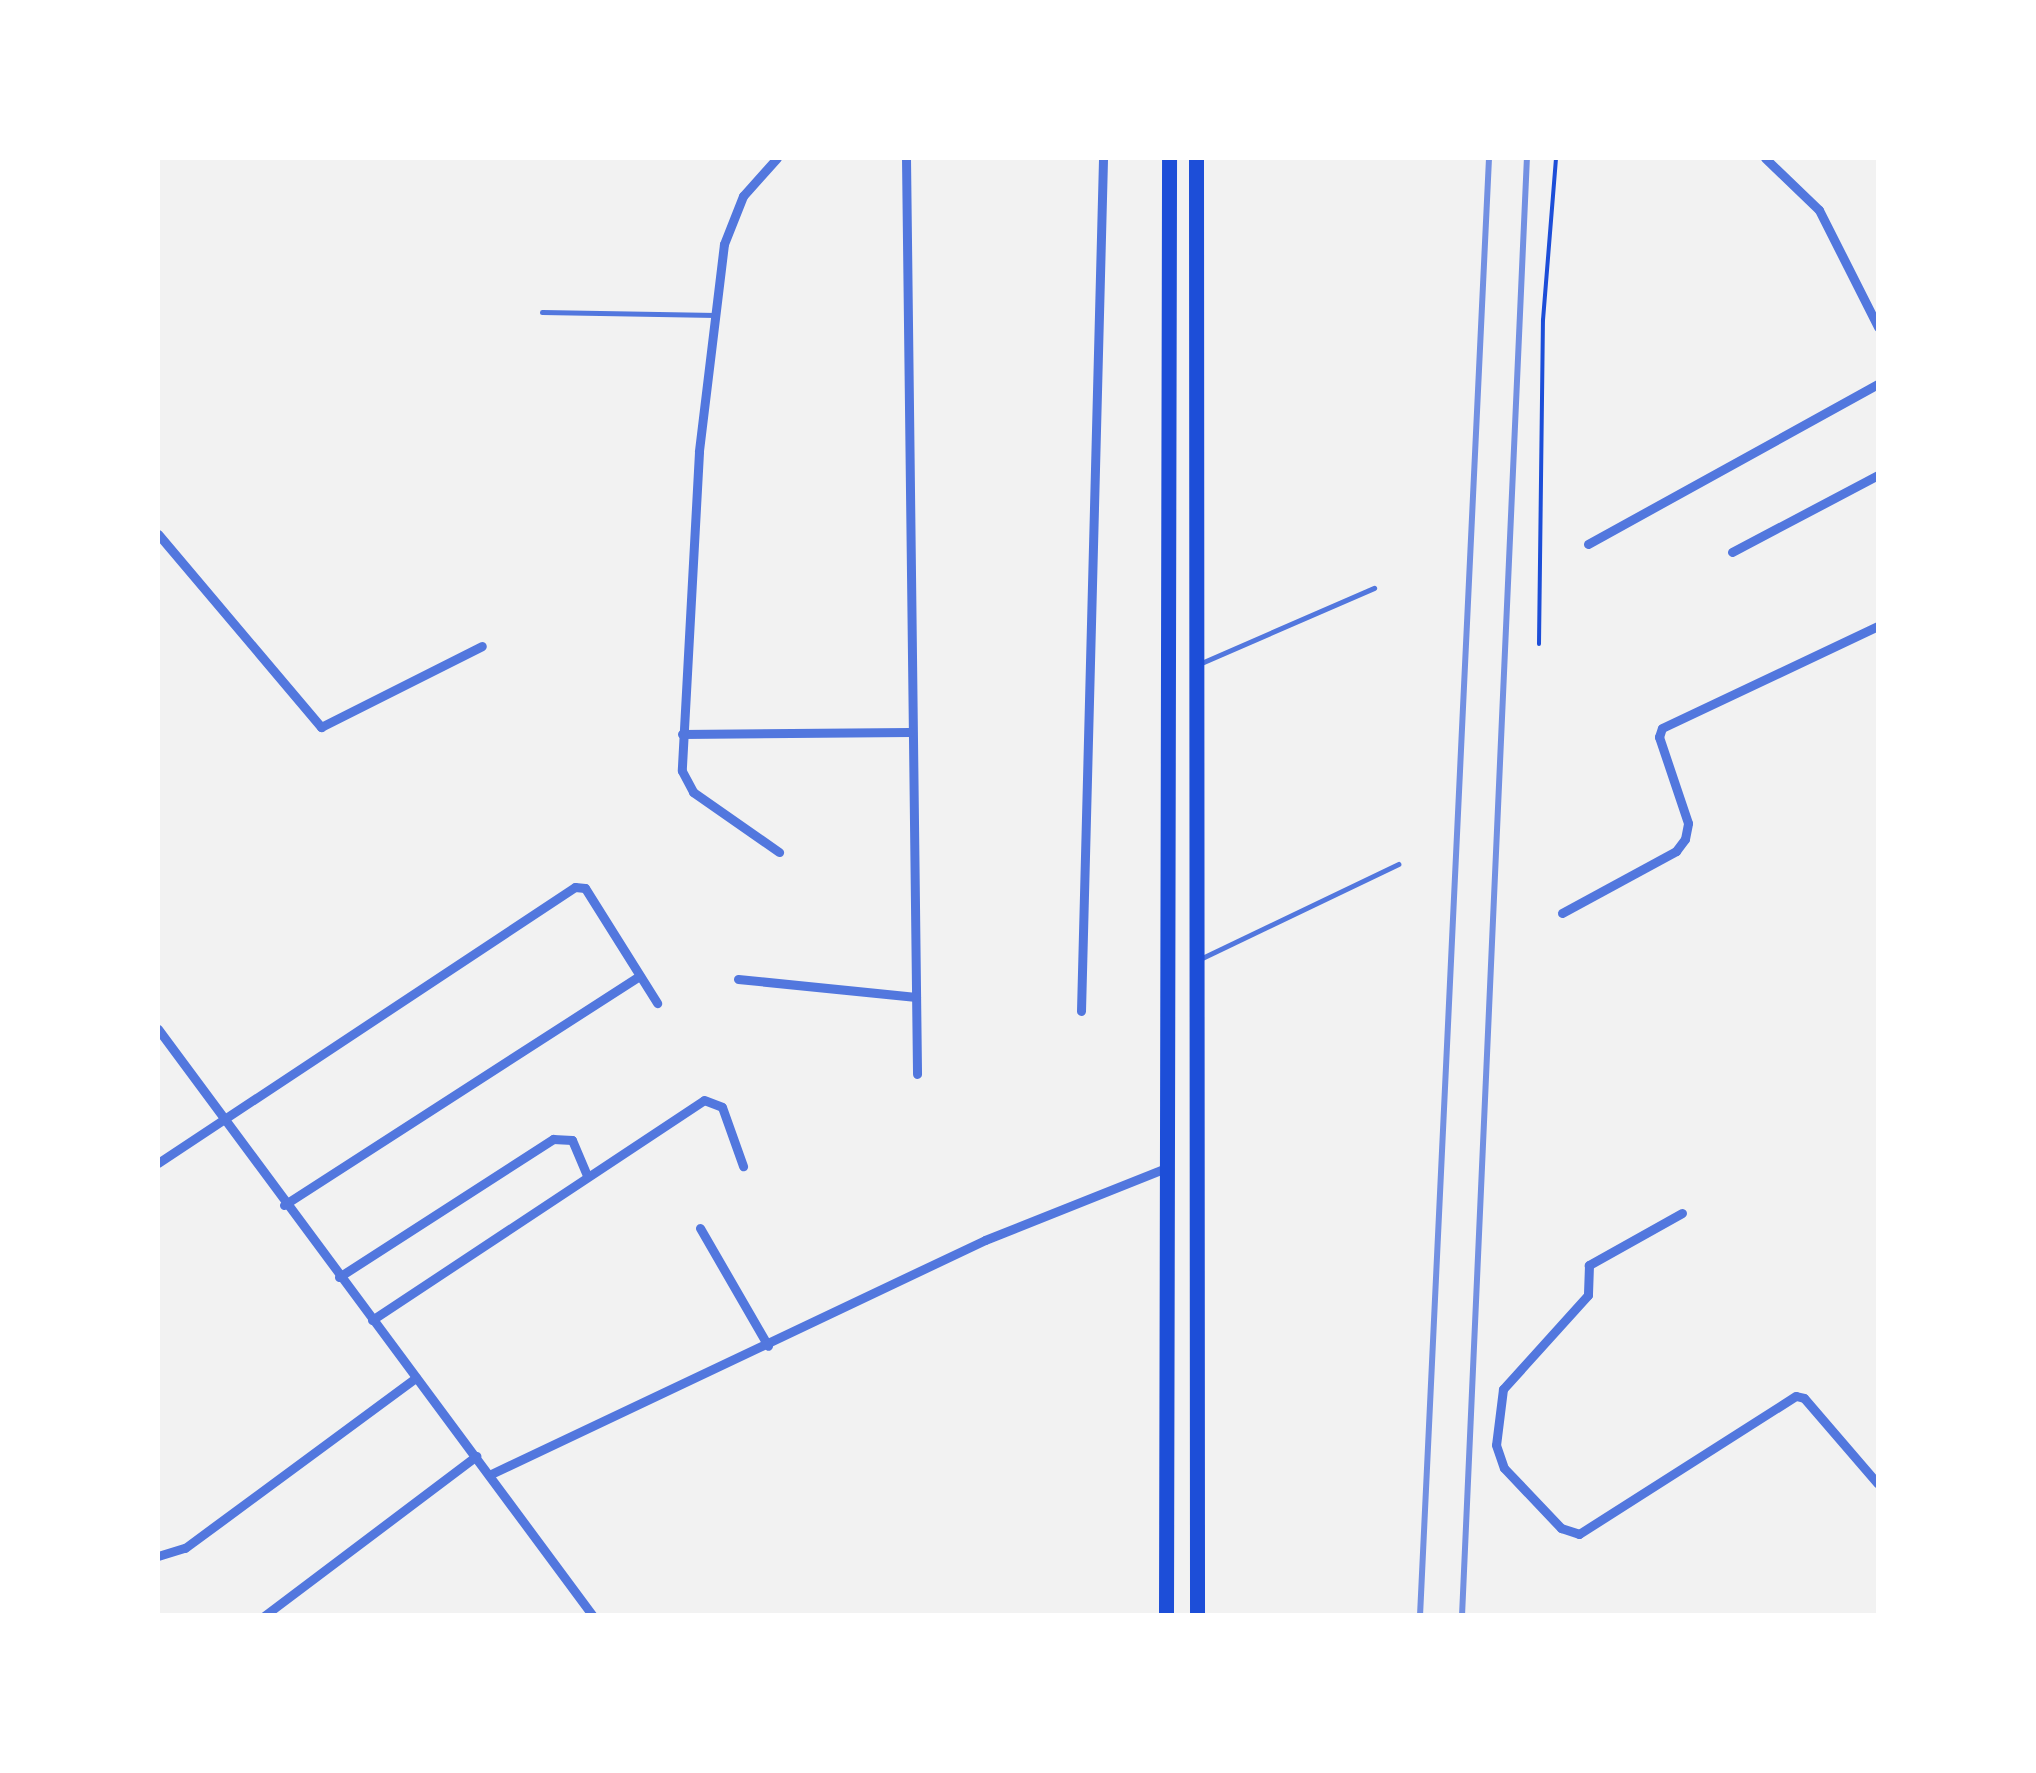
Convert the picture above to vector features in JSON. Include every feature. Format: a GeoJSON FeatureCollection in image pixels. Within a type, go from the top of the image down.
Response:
{"type":"FeatureCollection","features":[{"type":"Feature","properties":{"kind":"highway"},"geometry":{"type":"LineString","coordinates":[[1166,1616],[1169,158]]}},
{"type":"Feature","properties":{"kind":"highway"},"geometry":{"type":"LineString","coordinates":[[1196,158],[1198,1616]]}},
{"type":"Feature","properties":{"kind":"street"},"geometry":{"type":"LineString","coordinates":[[777,158],[732,215],[716,315],[699,452],[682,772],[693,792],[779,852]]}},
{"type":"Feature","properties":{"kind":"street"},"geometry":{"type":"LineString","coordinates":[[906,158],[917,1074]]}},
{"type":"Feature","properties":{"kind":"street"},"geometry":{"type":"LineString","coordinates":[[1081,1011],[1103,158]]}},
{"type":"Feature","properties":{"kind":"street"},"geometry":{"type":"LineString","coordinates":[[1765,158],[1818,210],[1878,326]]}},
{"type":"Feature","properties":{"kind":"street"},"geometry":{"type":"LineString","coordinates":[[1588,544],[1878,384]]}},
{"type":"Feature","properties":{"kind":"street"},"geometry":{"type":"LineString","coordinates":[[1732,552],[1878,476]]}},
{"type":"Feature","properties":{"kind":"street"},"geometry":{"type":"LineString","coordinates":[[158,534],[321,727],[482,646]]}},
{"type":"Feature","properties":{"kind":"street"},"geometry":{"type":"LineString","coordinates":[[1562,913],[1676,852],[1685,839],[1688,823],[1659,737],[1662,728],[1878,626]]}},
{"type":"Feature","properties":{"kind":"street"},"geometry":{"type":"LineString","coordinates":[[682,734],[910,732]]}},
{"type":"Feature","properties":{"kind":"street"},"geometry":{"type":"LineString","coordinates":[[158,1163],[575,888],[585,888],[657,1004]]}},
{"type":"Feature","properties":{"kind":"street"},"geometry":{"type":"LineString","coordinates":[[284,1205],[640,976]]}},
{"type":"Feature","properties":{"kind":"street"},"geometry":{"type":"LineString","coordinates":[[738,980],[916,997]]}},
{"type":"Feature","properties":{"kind":"street"},"geometry":{"type":"LineString","coordinates":[[158,1029],[284,1205],[593,1616]]}},
{"type":"Feature","properties":{"kind":"street"},"geometry":{"type":"LineString","coordinates":[[372,1320],[704,1100],[722,1107],[743,1166]]}},
{"type":"Feature","properties":{"kind":"street"},"geometry":{"type":"LineString","coordinates":[[340,1277],[553,1139],[572,1140],[587,1176]]}},
{"type":"Feature","properties":{"kind":"street"},"geometry":{"type":"LineString","coordinates":[[490,1475],[985,1240],[1168,1167]]}},
{"type":"Feature","properties":{"kind":"street"},"geometry":{"type":"LineString","coordinates":[[1682,1213],[1589,1265],[1588,1295],[1503,1389],[1496,1445],[1504,1468],[1560,1528],[1579,1534],[1796,1396],[1804,1398],[1878,1484]]}},
{"type":"Feature","properties":{"kind":"street"},"geometry":{"type":"LineString","coordinates":[[700,1228],[768,1346]]}},
{"type":"Feature","properties":{"kind":"street"},"geometry":{"type":"LineString","coordinates":[[158,1556],[185,1548],[416,1378]]}},
{"type":"Feature","properties":{"kind":"street"},"geometry":{"type":"LineString","coordinates":[[264,1616],[476,1456]]}},
{"type":"Feature","properties":{"kind":"lane"},"geometry":{"type":"LineString","coordinates":[[542,312],[716,315]]}},
{"type":"Feature","properties":{"kind":"lane"},"geometry":{"type":"LineString","coordinates":[[1199,664],[1374,588]]}},
{"type":"Feature","properties":{"kind":"lane"},"geometry":{"type":"LineString","coordinates":[[1200,960],[1398,864]]}},
{"type":"Feature","properties":{"kind":"path"},"geometry":{"type":"LineString","coordinates":[[1539,644],[1543,320],[1556,158]]}},
{"type":"Feature","properties":{"kind":"railway"},"geometry":{"type":"LineString","coordinates":[[1420,1616],[1489,158]]}},
{"type":"Feature","properties":{"kind":"railway"},"geometry":{"type":"LineString","coordinates":[[1462,1616],[1527,158]]}}]}
